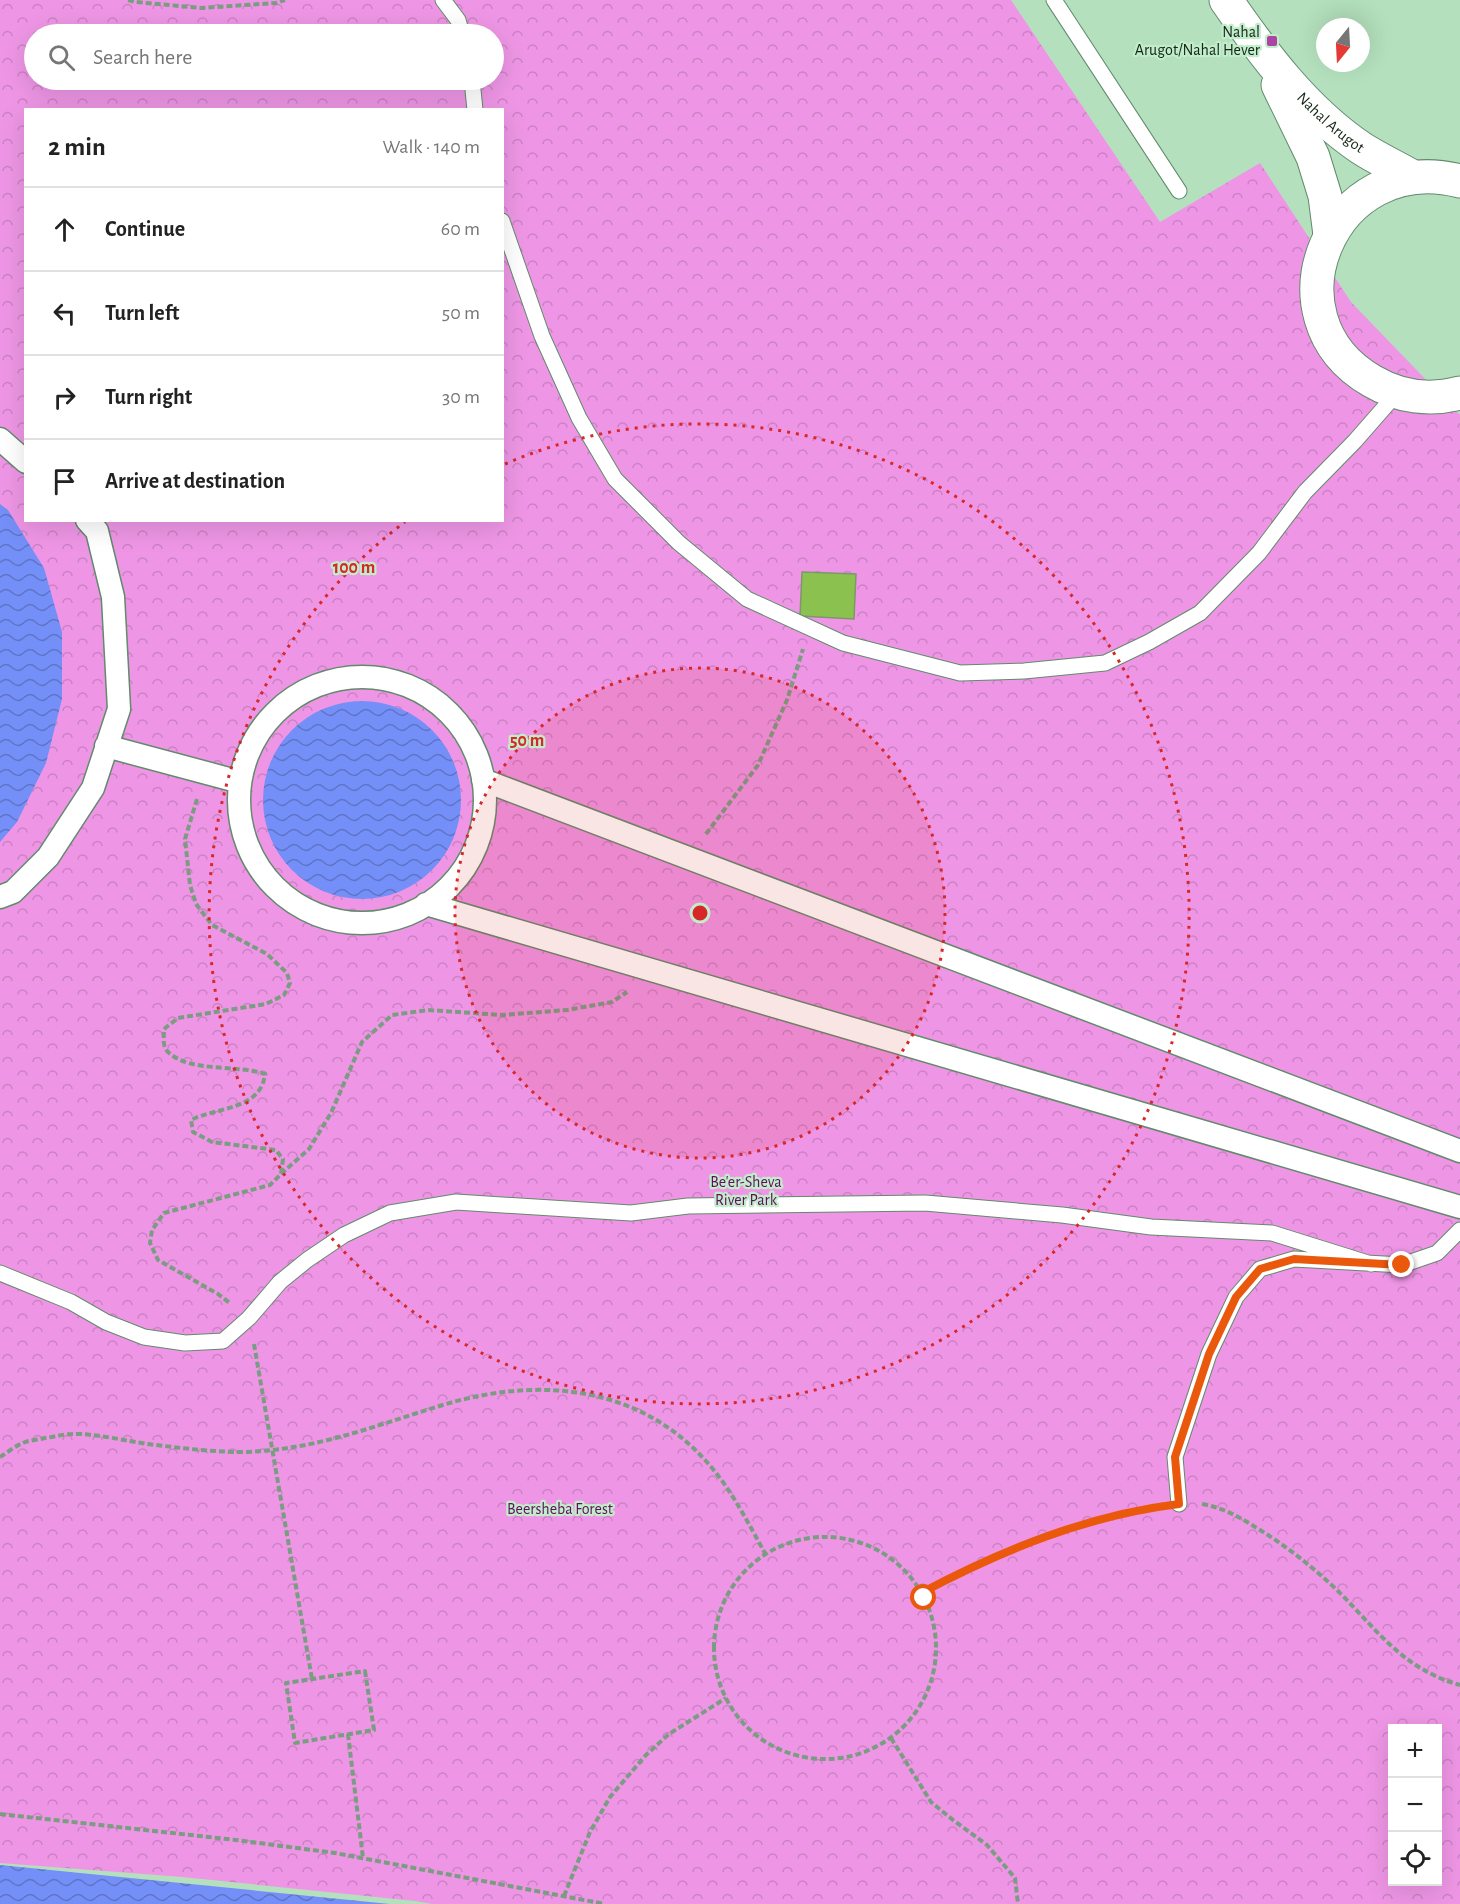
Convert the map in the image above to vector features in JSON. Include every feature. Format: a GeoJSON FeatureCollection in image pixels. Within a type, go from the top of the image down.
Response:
{"type":"FeatureCollection","features":[{"type":"Feature","properties":{"kind":"street","name":"Nahal Arugot"},"geometry":{"type":"LineString","coordinates":[[1226,0],[1261,51],[1300,96],[1361,148],[1413,177]]}},
{"type":"Feature","properties":{"kind":"street","name":"Nahal Arugot"},"geometry":{"type":"LineString","coordinates":[[1261,51],[1313,157],[1325,196],[1330,235]]}},
{"type":"Feature","properties":{"kind":"street"},"geometry":{"type":"LineString","coordinates":[[1456,396],[1415,397],[1397,393],[1365,377],[1351,366],[1340,353],[1324,323],[1318,297],[1318,270],[1330,235],[1346,213],[1365,196],[1388,184],[1413,177],[1431,176],[1460,181]]}},
{"type":"Feature","properties":{"kind":"street"},"geometry":{"type":"LineString","coordinates":[[0,439],[24,460]]}},
{"type":"Feature","properties":{"kind":"street"},"geometry":{"type":"LineString","coordinates":[[0,897],[13,892],[48,857],[93,788],[118,709],[113,597],[97,531],[89,522]]}},
{"type":"Feature","properties":{"kind":"street"},"geometry":{"type":"LineString","coordinates":[[361,678],[380,679],[399,683],[418,691],[435,702],[461,729],[478,762],[483,780],[483,819],[479,838],[471,857],[448,888],[426,904],[400,917],[363,923],[343,921],[324,917],[305,909],[289,899],[262,872],[248,847],[240,820],[240,782],[244,762],[252,744],[275,713],[289,701],[323,684],[361,678]]}},
{"type":"Feature","properties":{"kind":"street"},"geometry":{"type":"LineString","coordinates":[[106,746],[240,782]]}},
{"type":"Feature","properties":{"kind":"street"},"geometry":{"type":"LineString","coordinates":[[483,780],[1460,1150]]}},
{"type":"Feature","properties":{"kind":"street"},"geometry":{"type":"LineString","coordinates":[[426,904],[1460,1208]]}},
{"type":"Feature","properties":{"kind":"lane"},"geometry":{"type":"LineString","coordinates":[[443,0],[459,24]]}},
{"type":"Feature","properties":{"kind":"lane"},"geometry":{"type":"LineString","coordinates":[[1054,0],[1179,190]]}},
{"type":"Feature","properties":{"kind":"lane"},"geometry":{"type":"LineString","coordinates":[[473,90],[475,108]]}},
{"type":"Feature","properties":{"kind":"lane"},"geometry":{"type":"LineString","coordinates":[[504,227],[542,336],[579,418],[615,479],[679,543],[747,599],[811,629],[843,643],[960,673],[1024,671],[1105,663],[1149,642],[1200,613],[1259,553],[1305,492],[1355,441],[1397,393]]}},
{"type":"Feature","properties":{"kind":"lane"},"geometry":{"type":"LineString","coordinates":[[0,1273],[71,1302],[106,1322],[144,1337],[185,1343],[223,1341],[249,1318],[280,1282],[344,1235],[390,1213],[456,1202],[631,1213],[688,1206],[925,1203],[1062,1215],[1151,1227],[1272,1233],[1371,1264]]}},
{"type":"Feature","properties":{"kind":"lane"},"geometry":{"type":"LineString","coordinates":[[1179,1504],[1175,1457],[1209,1354],[1236,1297],[1260,1269],[1294,1259],[1402,1265],[1437,1253],[1460,1230]]}},
{"type":"Feature","properties":{"kind":"path"},"geometry":{"type":"LineString","coordinates":[[129,0],[136,3],[201,8],[276,3],[285,0]]}},
{"type":"Feature","properties":{"kind":"path"},"geometry":{"type":"LineString","coordinates":[[688,858],[758,765],[777,727],[811,629]]}},
{"type":"Feature","properties":{"kind":"path"},"geometry":{"type":"LineString","coordinates":[[205,772],[185,839],[190,885],[196,904],[212,925],[267,954],[287,973],[290,983],[284,995],[266,1004],[178,1018],[164,1029],[164,1043],[168,1052],[189,1064],[252,1069],[265,1074],[263,1086],[256,1096],[223,1111],[200,1115],[190,1120],[193,1132],[212,1142],[276,1150],[283,1159],[281,1174]]}},
{"type":"Feature","properties":{"kind":"path"},"geometry":{"type":"LineString","coordinates":[[312,1679],[249,1318],[218,1294],[158,1260],[150,1243],[152,1230],[164,1213],[270,1185],[309,1149],[331,1113],[362,1042],[392,1015],[428,1010],[502,1015],[567,1010],[612,1002],[658,972]]}},
{"type":"Feature","properties":{"kind":"path"},"geometry":{"type":"LineString","coordinates":[[0,1457],[24,1442],[73,1434],[189,1449],[230,1452],[272,1449],[345,1437],[449,1403],[528,1390],[566,1390],[603,1396],[639,1409],[673,1430],[705,1460],[735,1500],[766,1556]]}},
{"type":"Feature","properties":{"kind":"path"},"geometry":{"type":"LineString","coordinates":[[921,1593],[992,1557],[1038,1539],[1085,1524],[1159,1506],[1196,1503],[1222,1509],[1268,1535],[1322,1576],[1385,1642],[1414,1665],[1442,1680],[1460,1685]]}},
{"type":"Feature","properties":{"kind":"path"},"geometry":{"type":"LineString","coordinates":[[807,1539],[842,1539],[860,1543],[891,1560],[904,1571],[921,1593],[931,1614],[935,1630],[935,1665],[924,1699],[909,1721],[891,1738],[876,1747],[844,1758],[809,1758],[791,1754],[767,1742],[746,1726],[726,1698],[716,1666],[715,1632],[720,1614],[726,1597],[747,1569],[766,1556],[790,1544],[807,1539]]}},
{"type":"Feature","properties":{"kind":"path"},"geometry":{"type":"LineString","coordinates":[[365,1671],[374,1730],[295,1743],[286,1683],[312,1679],[365,1671]]}},
{"type":"Feature","properties":{"kind":"path"},"geometry":{"type":"LineString","coordinates":[[564,1896],[590,1832],[610,1797],[646,1755],[669,1734],[726,1698]]}},
{"type":"Feature","properties":{"kind":"path"},"geometry":{"type":"LineString","coordinates":[[348,1734],[363,1858]]}},
{"type":"Feature","properties":{"kind":"path"},"geometry":{"type":"LineString","coordinates":[[891,1738],[931,1802],[987,1845],[1015,1878],[1018,1904]]}},
{"type":"Feature","properties":{"kind":"path"},"geometry":{"type":"LineString","coordinates":[[0,1814],[236,1840],[363,1858],[605,1904]]}},
{"type":"Feature","properties":{"kind":"green space","name":"Be'er-Sheva River Park"},"geometry":{"type":"Polygon","coordinates":[[[0,0],[1011,0],[1160,222],[1260,163],[1351,302],[1460,415],[1460,1904],[432,1904],[182,1877],[0,1863],[0,0]]]}},
{"type":"Feature","properties":{"kind":"water"},"geometry":{"type":"Polygon","coordinates":[[[0,504],[8,510],[44,568],[62,632],[62,699],[46,763],[17,822],[0,842],[0,504]]]}},
{"type":"Feature","properties":{"kind":"water"},"geometry":{"type":"Polygon","coordinates":[[[352,701],[372,701],[391,705],[409,713],[425,723],[439,737],[457,771],[461,800],[457,829],[449,847],[439,863],[425,877],[391,895],[372,899],[352,899],[333,895],[315,887],[299,877],[285,863],[267,829],[263,810],[263,790],[267,771],[275,753],[285,737],[299,723],[333,705],[352,701]]]}},
{"type":"Feature","properties":{"kind":"water"},"geometry":{"type":"Polygon","coordinates":[[[0,1865],[390,1904],[0,1904],[0,1865]]]}},
{"type":"Feature","properties":{"kind":"building"},"geometry":{"type":"Polygon","coordinates":[[[802,572],[856,574],[854,619],[800,616],[802,572]]]}},
{"type":"Feature","properties":{"kind":"place","name":"Nahal Arugot/Nahal Hever"},"geometry":{"type":"Point","coordinates":[1272,41]}},
{"type":"Feature","properties":{"kind":"route"},"geometry":{"type":"LineString","coordinates":[[924,1598],[921,1593],[970,1567],[1038,1539],[1085,1524],[1159,1506],[1179,1504],[1175,1457],[1191,1406],[1209,1354],[1236,1297],[1260,1269],[1294,1259],[1402,1265]]}},
{"type":"Feature","properties":{"kind":"park label","name":"Beersheba Forest"},"geometry":{"type":"Point","coordinates":[560,1509]}}]}
